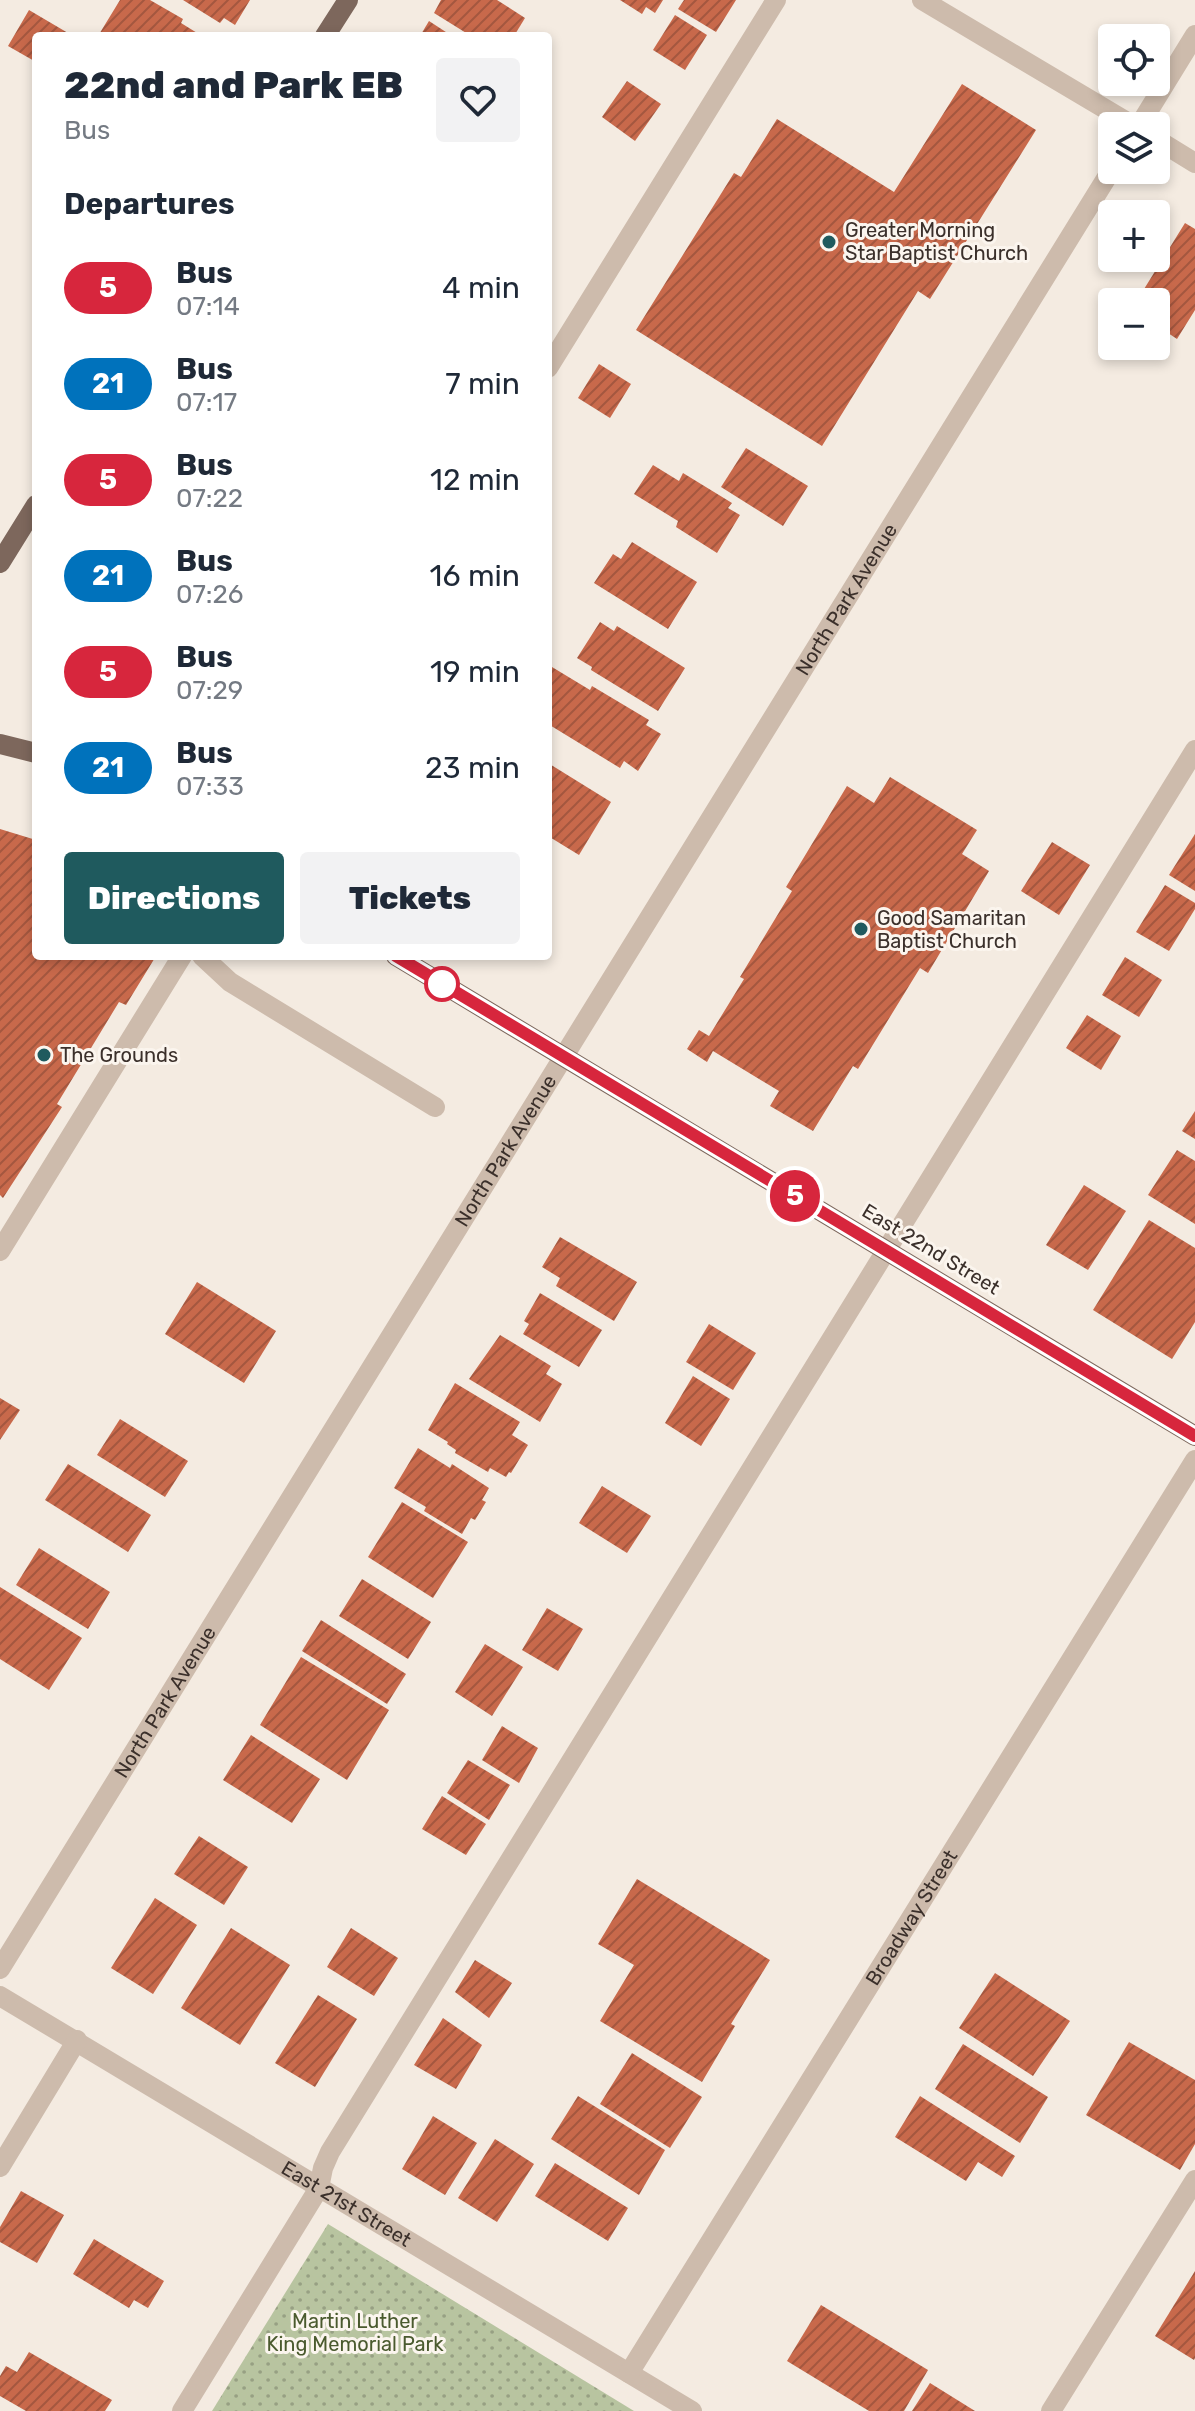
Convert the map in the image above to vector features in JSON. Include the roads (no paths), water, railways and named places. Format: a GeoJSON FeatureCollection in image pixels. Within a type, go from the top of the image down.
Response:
{"type":"FeatureCollection","features":[{"type":"Feature","properties":{"kind":"main road"},"geometry":{"type":"LineString","coordinates":[[328,32],[348,0]]}},
{"type":"Feature","properties":{"kind":"main road"},"geometry":{"type":"LineString","coordinates":[[0,563],[32,511]]}},
{"type":"Feature","properties":{"kind":"main road"},"geometry":{"type":"LineString","coordinates":[[0,744],[32,752]]}},
{"type":"Feature","properties":{"kind":"main road","name":"East 22nd Street"},"geometry":{"type":"LineString","coordinates":[[403,960],[1195,1436]]}},
{"type":"Feature","properties":{"kind":"street"},"geometry":{"type":"LineString","coordinates":[[552,362],[776,0]]}},
{"type":"Feature","properties":{"kind":"street"},"geometry":{"type":"LineString","coordinates":[[922,0],[1112,112]]}},
{"type":"Feature","properties":{"kind":"street"},"geometry":{"type":"LineString","coordinates":[[1145,112],[1195,35]]}},
{"type":"Feature","properties":{"kind":"street"},"geometry":{"type":"LineString","coordinates":[[1170,148],[1195,163]]}},
{"type":"Feature","properties":{"kind":"street","name":"North Park Avenue"},"geometry":{"type":"LineString","coordinates":[[0,1969],[1103,184]]}},
{"type":"Feature","properties":{"kind":"street"},"geometry":{"type":"LineString","coordinates":[[182,2411],[319,2188],[323,2168],[339,2138],[1195,750]]}},
{"type":"Feature","properties":{"kind":"street"},"geometry":{"type":"LineString","coordinates":[[0,1251],[180,960]]}},
{"type":"Feature","properties":{"kind":"street"},"geometry":{"type":"LineString","coordinates":[[206,960],[230,982],[435,1107]]}},
{"type":"Feature","properties":{"kind":"street","name":"Broadway Street"},"geometry":{"type":"LineString","coordinates":[[629,2373],[1195,1460]]}},
{"type":"Feature","properties":{"kind":"street","name":"East 21st Street"},"geometry":{"type":"LineString","coordinates":[[0,1996],[692,2411]]}},
{"type":"Feature","properties":{"kind":"street"},"geometry":{"type":"LineString","coordinates":[[0,2167],[77,2040]]}},
{"type":"Feature","properties":{"kind":"street"},"geometry":{"type":"LineString","coordinates":[[1051,2411],[1195,2180]]}},
{"type":"Feature","properties":{"kind":"place","name":"Greater Morning Star Baptist Church"},"geometry":{"type":"Point","coordinates":[829,242]}},
{"type":"Feature","properties":{"kind":"place","name":"Good Samaritan Baptist Church"},"geometry":{"type":"Point","coordinates":[861,929]}},
{"type":"Feature","properties":{"kind":"place","name":"The Grounds"},"geometry":{"type":"Point","coordinates":[44,1055]}},
{"type":"Feature","properties":{"kind":"park label","name":"Martin Luther King Memorial Park"},"geometry":{"type":"Point","coordinates":[355,2332]}}]}
